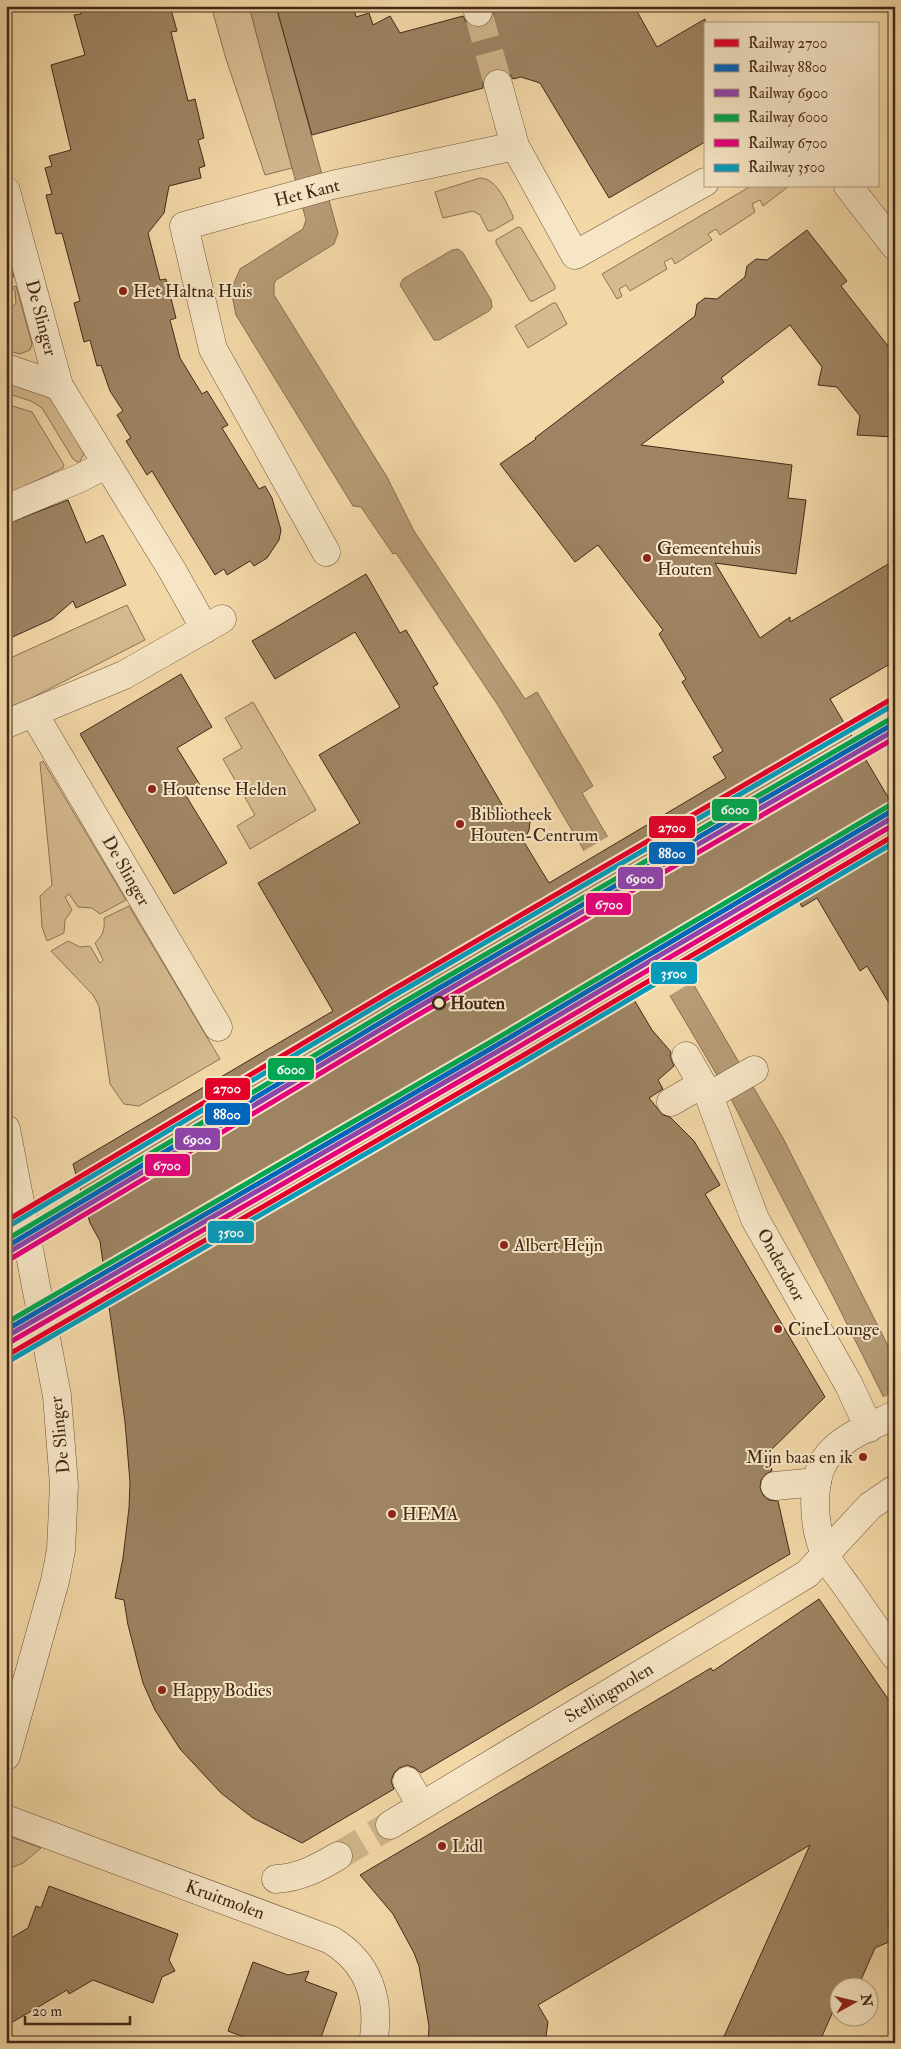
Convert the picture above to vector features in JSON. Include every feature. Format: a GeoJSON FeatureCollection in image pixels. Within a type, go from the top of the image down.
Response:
{"type":"FeatureCollection","features":[{"type":"Feature","properties":{"kind":"street"},"geometry":{"type":"LineString","coordinates":[[498,84],[515,146],[575,255],[704,183]]}},
{"type":"Feature","properties":{"kind":"street","name":"Het Kant"},"geometry":{"type":"LineString","coordinates":[[326,552],[213,349],[184,226],[332,186],[515,146]]}},
{"type":"Feature","properties":{"kind":"street"},"geometry":{"type":"LineString","coordinates":[[850,188],[895,246]]}},
{"type":"Feature","properties":{"kind":"street","name":"De Slinger"},"geometry":{"type":"LineString","coordinates":[[6,191],[59,386],[172,570],[214,624],[124,675],[34,714],[6,724]]}},
{"type":"Feature","properties":{"kind":"street","name":"De Slinger"},"geometry":{"type":"LineString","coordinates":[[6,368],[59,386]]}},
{"type":"Feature","properties":{"kind":"street"},"geometry":{"type":"LineString","coordinates":[[6,509],[80,478],[107,464]]}},
{"type":"Feature","properties":{"kind":"street","name":"De Slinger"},"geometry":{"type":"LineString","coordinates":[[34,714],[218,1027]]}},
{"type":"Feature","properties":{"kind":"street","name":"Onderdoor"},"geometry":{"type":"LineString","coordinates":[[686,1056],[710,1090],[755,1219],[848,1385],[883,1420]]}},
{"type":"Feature","properties":{"kind":"street"},"geometry":{"type":"LineString","coordinates":[[671,1102],[710,1090],[754,1070]]}},
{"type":"Feature","properties":{"kind":"street","name":"De Slinger"},"geometry":{"type":"LineString","coordinates":[[6,1129],[56,1396],[64,1485],[61,1550],[55,1581],[9,1748]]}},
{"type":"Feature","properties":{"kind":"street"},"geometry":{"type":"LineString","coordinates":[[883,1420],[849,1438],[831,1452],[822,1467],[817,1482],[815,1510],[818,1530],[826,1556],[895,1656]]}},
{"type":"Feature","properties":{"kind":"street"},"geometry":{"type":"LineString","coordinates":[[775,1486],[817,1482]]}},
{"type":"Feature","properties":{"kind":"street","name":"Stellingmolen"},"geometry":{"type":"LineString","coordinates":[[390,1825],[808,1574],[870,1506],[895,1490]]}},
{"type":"Feature","properties":{"kind":"street"},"geometry":{"type":"LineString","coordinates":[[407,1781],[421,1805]]}},
{"type":"Feature","properties":{"kind":"street","name":"Kruitmolen"},"geometry":{"type":"LineString","coordinates":[[6,1820],[337,1943],[353,1956],[369,1982],[374,1996],[376,2012],[376,2028],[373,2043]]}},
{"type":"Feature","properties":{"kind":"street"},"geometry":{"type":"LineString","coordinates":[[276,1879],[305,1874],[338,1856]]}},
{"type":"Feature","properties":{"kind":"shaded area"},"geometry":{"type":"Polygon","coordinates":[[[211,6],[249,6],[292,168],[265,175],[226,59],[211,6]]]}},
{"type":"Feature","properties":{"kind":"shaded area"},"geometry":{"type":"Polygon","coordinates":[[[249,6],[276,6],[338,233],[334,244],[276,280],[274,295],[387,477],[414,531],[525,699],[537,692],[593,786],[582,793],[783,1138],[895,1360],[895,1420],[730,1097],[499,707],[396,553],[393,554],[361,507],[353,506],[236,315],[231,290],[240,269],[303,229],[306,220],[249,6]]]}},
{"type":"Feature","properties":{"kind":"shaded area"},"geometry":{"type":"Polygon","coordinates":[[[480,178],[486,179],[497,187],[513,219],[492,231],[488,231],[480,215],[473,211],[443,218],[435,192],[480,178]]]}},
{"type":"Feature","properties":{"kind":"shaded area"},"geometry":{"type":"Polygon","coordinates":[[[748,188],[786,188],[763,206],[760,200],[752,204],[755,212],[720,235],[716,229],[708,234],[712,240],[675,264],[672,258],[664,262],[667,269],[630,291],[626,285],[619,289],[622,296],[617,299],[602,274],[748,188]]]}},
{"type":"Feature","properties":{"kind":"shaded area"},"geometry":{"type":"Polygon","coordinates":[[[518,227],[521,228],[555,286],[555,289],[533,301],[530,301],[496,243],[496,240],[518,227]]]}},
{"type":"Feature","properties":{"kind":"shaded area"},"geometry":{"type":"Polygon","coordinates":[[[6,247],[14,277],[6,279],[6,247]]]}},
{"type":"Feature","properties":{"kind":"shaded area"},"geometry":{"type":"Polygon","coordinates":[[[458,249],[463,253],[491,300],[492,307],[489,311],[439,340],[434,340],[400,285],[403,279],[452,250],[458,249]]]}},
{"type":"Feature","properties":{"kind":"shaded area"},"geometry":{"type":"Polygon","coordinates":[[[16,286],[32,344],[30,350],[20,354],[6,350],[6,314],[16,303],[15,291],[12,287],[16,286]]]}},
{"type":"Feature","properties":{"kind":"shaded area"},"geometry":{"type":"Polygon","coordinates":[[[556,303],[567,324],[528,348],[515,326],[556,303]]]}},
{"type":"Feature","properties":{"kind":"shaded area"},"geometry":{"type":"Polygon","coordinates":[[[6,377],[50,394],[84,449],[84,454],[79,463],[73,459],[42,408],[31,401],[6,393],[6,377]]]}},
{"type":"Feature","properties":{"kind":"shaded area"},"geometry":{"type":"Polygon","coordinates":[[[6,404],[32,412],[64,465],[63,468],[6,495],[6,404]]]}},
{"type":"Feature","properties":{"kind":"shaded area"},"geometry":{"type":"Polygon","coordinates":[[[127,605],[145,640],[6,711],[6,660],[127,605]]]}},
{"type":"Feature","properties":{"kind":"shaded area"},"geometry":{"type":"Polygon","coordinates":[[[253,702],[316,810],[250,849],[237,826],[255,815],[223,759],[242,748],[225,718],[253,702]]]}},
{"type":"Feature","properties":{"kind":"shaded area"},"geometry":{"type":"Polygon","coordinates":[[[43,761],[126,900],[100,914],[92,908],[78,907],[69,894],[65,897],[72,910],[65,920],[64,933],[47,941],[42,927],[40,896],[52,885],[40,763],[43,761]]]}},
{"type":"Feature","properties":{"kind":"shaded area"},"geometry":{"type":"Polygon","coordinates":[[[129,906],[220,1059],[139,1106],[124,1104],[110,1084],[99,1006],[93,995],[51,951],[68,941],[80,947],[90,946],[100,963],[103,960],[95,943],[103,932],[104,918],[129,906]]]}},
{"type":"Feature","properties":{"kind":"shaded area"},"geometry":{"type":"Polygon","coordinates":[[[6,1837],[41,1848],[23,1863],[6,1870],[6,1837]]]}},
{"type":"Feature","properties":{"kind":"pier"},"geometry":{"type":"Polygon","coordinates":[[[609,836],[694,981],[667,997],[582,852],[609,836]]]}},
{"type":"Feature","properties":{"kind":"pier"},"geometry":{"type":"Polygon","coordinates":[[[895,1393],[895,1422],[881,1398],[895,1393]]]}},
{"type":"Feature","properties":{"kind":"building","name":"Het Haltna Huis"},"geometry":{"type":"Polygon","coordinates":[[[79,6],[170,6],[177,31],[171,32],[188,101],[195,99],[204,138],[198,140],[205,166],[199,168],[201,178],[169,186],[164,213],[148,233],[160,280],[166,279],[176,318],[170,320],[180,358],[202,394],[207,391],[228,425],[222,428],[259,489],[265,486],[272,498],[281,530],[279,540],[267,558],[254,566],[250,561],[227,575],[224,569],[215,575],[152,471],[147,475],[126,441],[131,438],[117,415],[123,411],[110,391],[101,365],[97,366],[90,340],[84,342],[74,303],[80,301],[62,233],[56,234],[46,195],[52,194],[45,168],[52,166],[49,156],[71,150],[51,65],[85,55],[74,15],[81,14],[79,6]]]}},
{"type":"Feature","properties":{"kind":"building"},"geometry":{"type":"Polygon","coordinates":[[[276,6],[353,6],[356,17],[369,13],[373,25],[390,16],[400,33],[463,16],[466,22],[472,26],[481,27],[488,24],[493,17],[493,7],[497,6],[634,6],[657,47],[705,19],[704,143],[609,198],[540,83],[521,77],[513,79],[509,73],[501,69],[493,69],[487,73],[483,81],[483,88],[312,135],[276,6]]]}},
{"type":"Feature","properties":{"kind":"building"},"geometry":{"type":"Polygon","coordinates":[[[807,230],[847,281],[841,286],[895,355],[895,437],[857,435],[860,416],[837,387],[818,385],[822,367],[790,325],[721,378],[724,382],[641,445],[792,465],[788,498],[806,500],[796,574],[715,563],[760,638],[790,617],[790,622],[895,560],[895,661],[830,699],[895,809],[895,1013],[867,966],[860,971],[817,898],[802,907],[799,901],[633,998],[652,1030],[671,1052],[670,1056],[674,1066],[658,1080],[663,1089],[649,1098],[663,1115],[670,1117],[694,1141],[720,1185],[705,1194],[825,1397],[768,1453],[772,1471],[761,1480],[760,1488],[763,1495],[769,1500],[778,1501],[790,1554],[421,1773],[407,1765],[399,1768],[394,1773],[391,1781],[394,1789],[302,1843],[253,1818],[221,1793],[180,1749],[155,1710],[143,1683],[128,1625],[124,1600],[115,1598],[123,1558],[129,1508],[130,1482],[125,1422],[100,1241],[90,1223],[73,1164],[333,1011],[258,883],[360,823],[319,755],[400,707],[355,632],[275,679],[252,641],[366,574],[400,633],[406,630],[438,684],[433,687],[507,813],[531,813],[529,830],[524,842],[549,883],[726,778],[713,757],[723,751],[682,682],[686,679],[659,634],[663,630],[598,545],[575,562],[500,464],[536,439],[695,316],[697,304],[705,298],[717,299],[745,277],[747,266],[756,259],[767,260],[807,230]]]}},
{"type":"Feature","properties":{"kind":"building"},"geometry":{"type":"Polygon","coordinates":[[[68,500],[86,543],[103,535],[126,585],[76,608],[73,601],[52,619],[6,640],[6,524],[68,500]]]}},
{"type":"Feature","properties":{"kind":"building","name":"Houtense Helden"},"geometry":{"type":"Polygon","coordinates":[[[181,674],[212,727],[177,748],[200,785],[185,794],[227,863],[174,894],[80,734],[181,674]]]}},
{"type":"Feature","properties":{"kind":"building"},"geometry":{"type":"Polygon","coordinates":[[[819,1599],[895,1709],[895,1906],[888,1920],[891,1941],[875,1948],[863,1976],[828,1976],[828,2023],[819,2043],[721,2043],[810,1845],[538,2005],[548,2022],[545,2043],[428,2043],[429,2026],[419,1966],[414,1953],[393,1914],[360,1875],[711,1668],[713,1671],[819,1599]]]}},
{"type":"Feature","properties":{"kind":"building"},"geometry":{"type":"Polygon","coordinates":[[[49,1886],[178,1934],[169,1960],[175,1971],[162,1977],[153,2003],[93,1980],[69,1994],[67,1990],[6,2026],[6,1941],[28,1928],[36,1906],[41,1908],[49,1886]]]}},
{"type":"Feature","properties":{"kind":"building"},"geometry":{"type":"Polygon","coordinates":[[[253,1962],[288,1975],[309,1971],[305,1981],[337,1993],[319,2043],[260,2043],[228,2031],[253,1962]]]}},
{"type":"Feature","properties":{"kind":"tunnel"},"geometry":{"type":"LineString","coordinates":[[478,12],[498,84]]}},
{"type":"Feature","properties":{"kind":"tunnel"},"geometry":{"type":"LineString","coordinates":[[338,1856],[390,1825]]}},
{"type":"Feature","properties":{"kind":"rail line","name":"2700"},"geometry":{"type":"LineString","coordinates":[[6,1221],[387,993],[895,697]]}},
{"type":"Feature","properties":{"kind":"rail line","name":"3500"},"geometry":{"type":"LineString","coordinates":[[9,1226],[390,998],[895,704]]}},
{"type":"Feature","properties":{"kind":"rail line","name":"6000"},"geometry":{"type":"LineString","coordinates":[[6,1240],[402,1003],[892,718]]}},
{"type":"Feature","properties":{"kind":"rail line","name":"8800"},"geometry":{"type":"LineString","coordinates":[[6,1247],[405,1008],[895,723]]}},
{"type":"Feature","properties":{"kind":"rail line","name":"6900"},"geometry":{"type":"LineString","coordinates":[[9,1252],[408,1013],[895,730]]}},
{"type":"Feature","properties":{"kind":"rail line","name":"6700"},"geometry":{"type":"LineString","coordinates":[[12,1258],[411,1019],[895,738]]}},
{"type":"Feature","properties":{"kind":"rail line","name":"6000"},"geometry":{"type":"LineString","coordinates":[[6,1323],[489,1043],[892,804]]}},
{"type":"Feature","properties":{"kind":"rail line","name":"8800"},"geometry":{"type":"LineString","coordinates":[[6,1330],[492,1048],[895,809]]}},
{"type":"Feature","properties":{"kind":"rail line","name":"6900"},"geometry":{"type":"LineString","coordinates":[[9,1335],[495,1053],[895,816]]}},
{"type":"Feature","properties":{"kind":"rail line","name":"6700"},"geometry":{"type":"LineString","coordinates":[[12,1341],[498,1059],[895,824]]}},
{"type":"Feature","properties":{"kind":"rail line","name":"2700"},"geometry":{"type":"LineString","coordinates":[[6,1356],[517,1059],[895,835]]}},
{"type":"Feature","properties":{"kind":"rail line","name":"3500"},"geometry":{"type":"LineString","coordinates":[[9,1361],[520,1064],[895,842]]}},
{"type":"Feature","properties":{"kind":"place","name":"Het Haltna Huis"},"geometry":{"type":"Point","coordinates":[123,291]}},
{"type":"Feature","properties":{"kind":"place","name":"Gemeentehuis Houten"},"geometry":{"type":"Point","coordinates":[647,558]}},
{"type":"Feature","properties":{"kind":"place","name":"Houtense Helden"},"geometry":{"type":"Point","coordinates":[152,789]}},
{"type":"Feature","properties":{"kind":"place","name":"Bibliotheek Houten-Centrum"},"geometry":{"type":"Point","coordinates":[460,824]}},
{"type":"Feature","properties":{"kind":"place","name":"Houten"},"geometry":{"type":"Point","coordinates":[439,1003]}},
{"type":"Feature","properties":{"kind":"place","name":"Albert Heijn"},"geometry":{"type":"Point","coordinates":[504,1245]}},
{"type":"Feature","properties":{"kind":"place","name":"CineLounge"},"geometry":{"type":"Point","coordinates":[778,1329]}},
{"type":"Feature","properties":{"kind":"place","name":"Mijn baas en ik"},"geometry":{"type":"Point","coordinates":[863,1457]}},
{"type":"Feature","properties":{"kind":"place","name":"HEMA"},"geometry":{"type":"Point","coordinates":[392,1514]}},
{"type":"Feature","properties":{"kind":"place","name":"Happy Bodies"},"geometry":{"type":"Point","coordinates":[162,1690]}},
{"type":"Feature","properties":{"kind":"place","name":"Lidl"},"geometry":{"type":"Point","coordinates":[442,1846]}}]}
